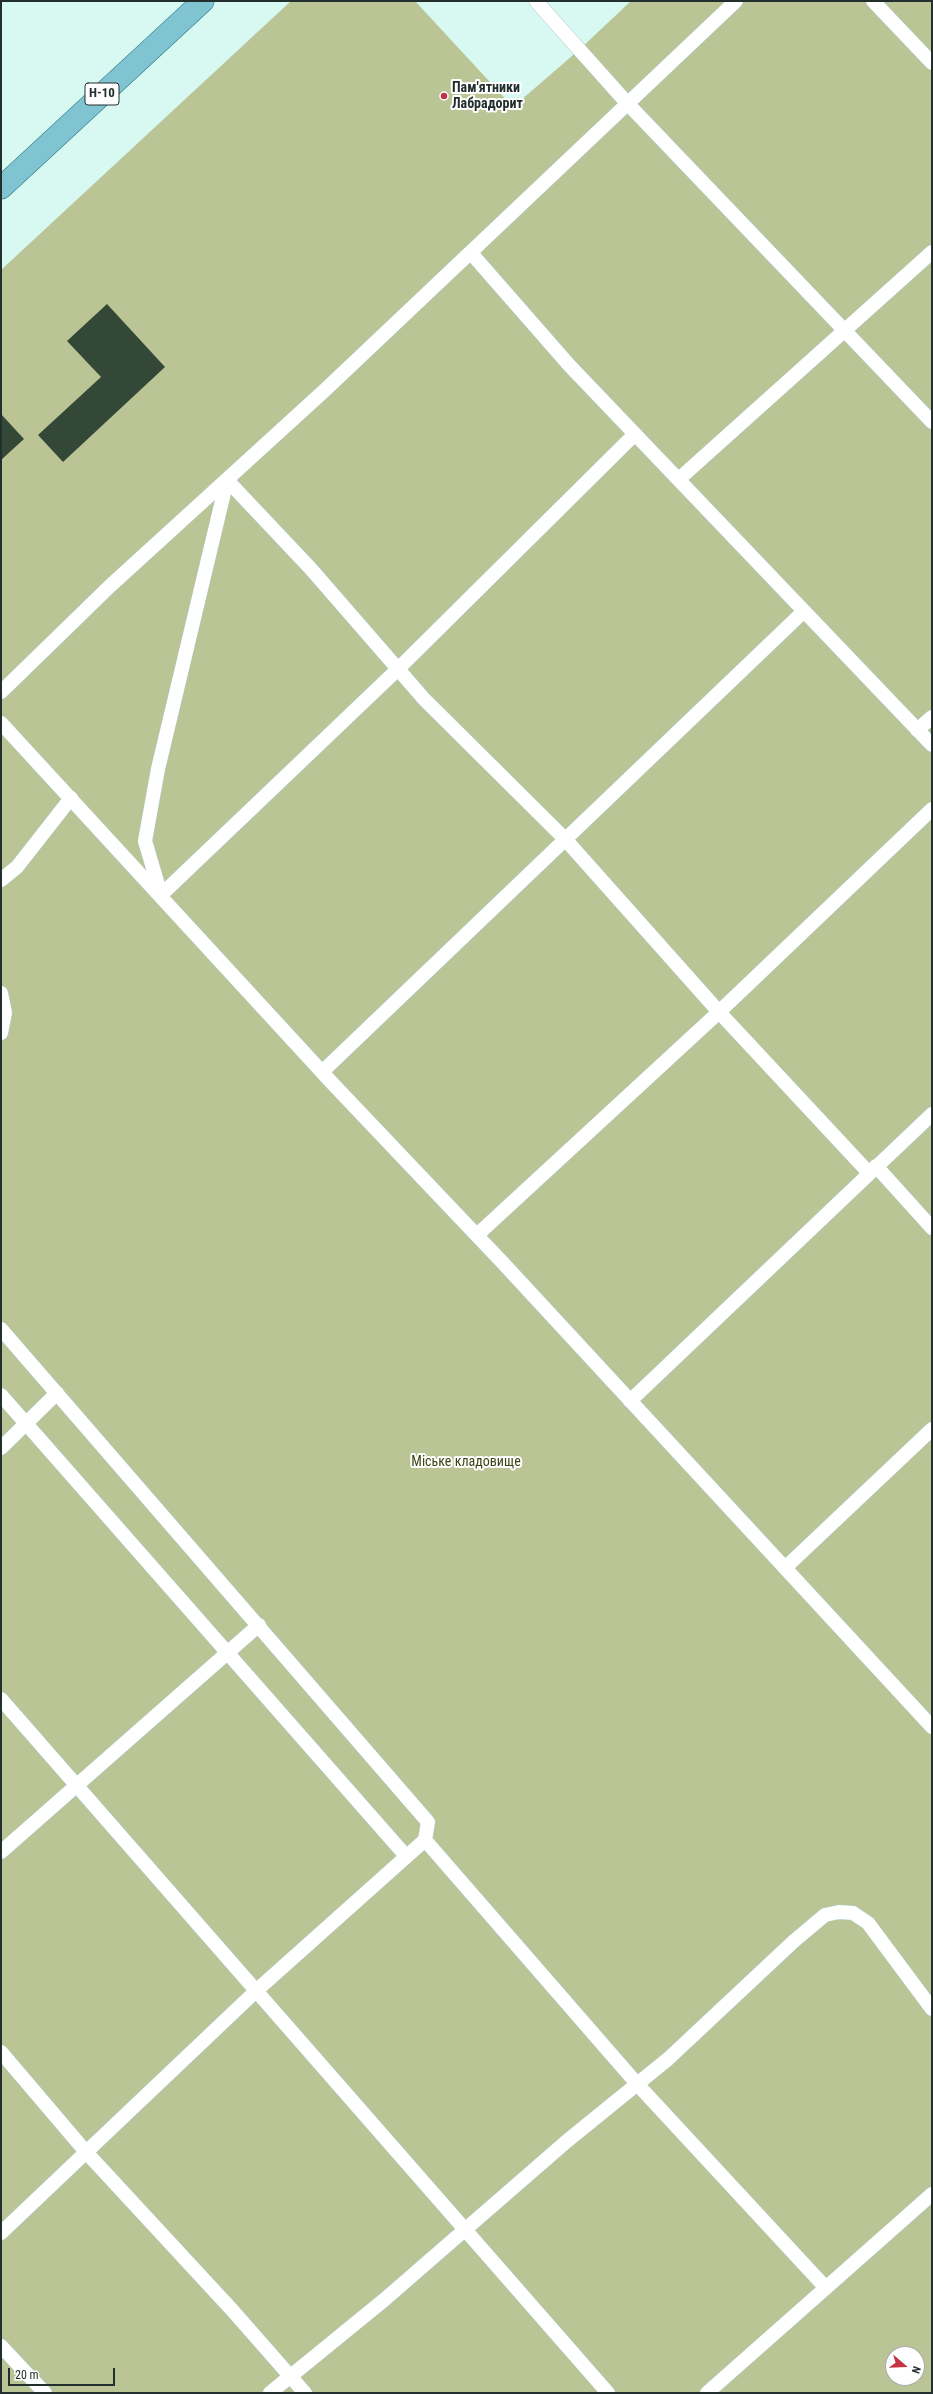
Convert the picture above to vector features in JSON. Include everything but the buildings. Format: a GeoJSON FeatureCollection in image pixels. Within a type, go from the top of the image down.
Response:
{"type":"FeatureCollection","features":[{"type":"Feature","properties":{"kind":"main road","name":"Н-10"},"geometry":{"type":"LineString","coordinates":[[1,188],[203,1]]}},
{"type":"Feature","properties":{"kind":"lane"},"geometry":{"type":"LineString","coordinates":[[536,1],[627,103],[932,422]]}},
{"type":"Feature","properties":{"kind":"lane"},"geometry":{"type":"LineString","coordinates":[[1,692],[110,586],[227,480],[471,252],[736,1]]}},
{"type":"Feature","properties":{"kind":"lane"},"geometry":{"type":"LineString","coordinates":[[873,1],[932,63]]}},
{"type":"Feature","properties":{"kind":"lane"},"geometry":{"type":"LineString","coordinates":[[471,252],[569,365],[679,479],[803,612],[932,745]]}},
{"type":"Feature","properties":{"kind":"lane"},"geometry":{"type":"LineString","coordinates":[[679,479],[844,329],[932,252]]}},
{"type":"Feature","properties":{"kind":"lane"},"geometry":{"type":"LineString","coordinates":[[161,895],[398,669],[635,434]]}},
{"type":"Feature","properties":{"kind":"lane"},"geometry":{"type":"LineString","coordinates":[[227,480],[311,569],[424,699],[565,840],[719,1012],[873,1170],[932,1228]]}},
{"type":"Feature","properties":{"kind":"lane"},"geometry":{"type":"LineString","coordinates":[[161,895],[144,840],[158,769],[227,480]]}},
{"type":"Feature","properties":{"kind":"lane"},"geometry":{"type":"LineString","coordinates":[[322,1072],[803,612]]}},
{"type":"Feature","properties":{"kind":"lane"},"geometry":{"type":"LineString","coordinates":[[917,730],[932,717]]}},
{"type":"Feature","properties":{"kind":"lane"},"geometry":{"type":"LineString","coordinates":[[1,723],[161,895],[322,1072],[477,1235],[786,1567],[932,1727]]}},
{"type":"Feature","properties":{"kind":"lane"},"geometry":{"type":"LineString","coordinates":[[1,880],[18,867],[71,798]]}},
{"type":"Feature","properties":{"kind":"lane"},"geometry":{"type":"LineString","coordinates":[[477,1235],[719,1012],[932,809]]}},
{"type":"Feature","properties":{"kind":"lane"},"geometry":{"type":"LineString","coordinates":[[1,993],[5,1013],[1,1033]]}},
{"type":"Feature","properties":{"kind":"lane"},"geometry":{"type":"LineString","coordinates":[[630,1401],[932,1114]]}},
{"type":"Feature","properties":{"kind":"lane"},"geometry":{"type":"LineString","coordinates":[[1,1329],[259,1625],[428,1822],[425,1840],[257,1990],[1,2232]]}},
{"type":"Feature","properties":{"kind":"lane"},"geometry":{"type":"LineString","coordinates":[[1,1448],[57,1393]]}},
{"type":"Feature","properties":{"kind":"lane"},"geometry":{"type":"LineString","coordinates":[[1,1395],[406,1856]]}},
{"type":"Feature","properties":{"kind":"lane"},"geometry":{"type":"LineString","coordinates":[[786,1567],[932,1429]]}},
{"type":"Feature","properties":{"kind":"lane"},"geometry":{"type":"LineString","coordinates":[[1,1852],[259,1625]]}},
{"type":"Feature","properties":{"kind":"lane"},"geometry":{"type":"LineString","coordinates":[[1,1699],[78,1785],[464,2230],[608,2393]]}},
{"type":"Feature","properties":{"kind":"lane"},"geometry":{"type":"LineString","coordinates":[[425,1840],[638,2085],[826,2288]]}},
{"type":"Feature","properties":{"kind":"lane"},"geometry":{"type":"LineString","coordinates":[[270,2393],[384,2300],[567,2141],[638,2085],[794,1941],[825,1915],[839,1912],[854,1913],[868,1924],[932,2009]]}},
{"type":"Feature","properties":{"kind":"lane"},"geometry":{"type":"LineString","coordinates":[[1,2052],[86,2152],[158,2229],[305,2393]]}},
{"type":"Feature","properties":{"kind":"lane"},"geometry":{"type":"LineString","coordinates":[[707,2393],[932,2194]]}},
{"type":"Feature","properties":{"kind":"lane"},"geometry":{"type":"LineString","coordinates":[[1,2346],[45,2393]]}},
{"type":"Feature","properties":{"kind":"green space","name":"Міське кладовище"},"geometry":{"type":"Polygon","coordinates":[[[291,1],[415,1],[513,107],[580,49],[631,1],[932,1],[932,2393],[1,2393],[1,270],[291,1]]]}},
{"type":"Feature","properties":{"kind":"place","name":"Пам'ятники Лабрадорит"},"geometry":{"type":"Point","coordinates":[444,96]}}]}
